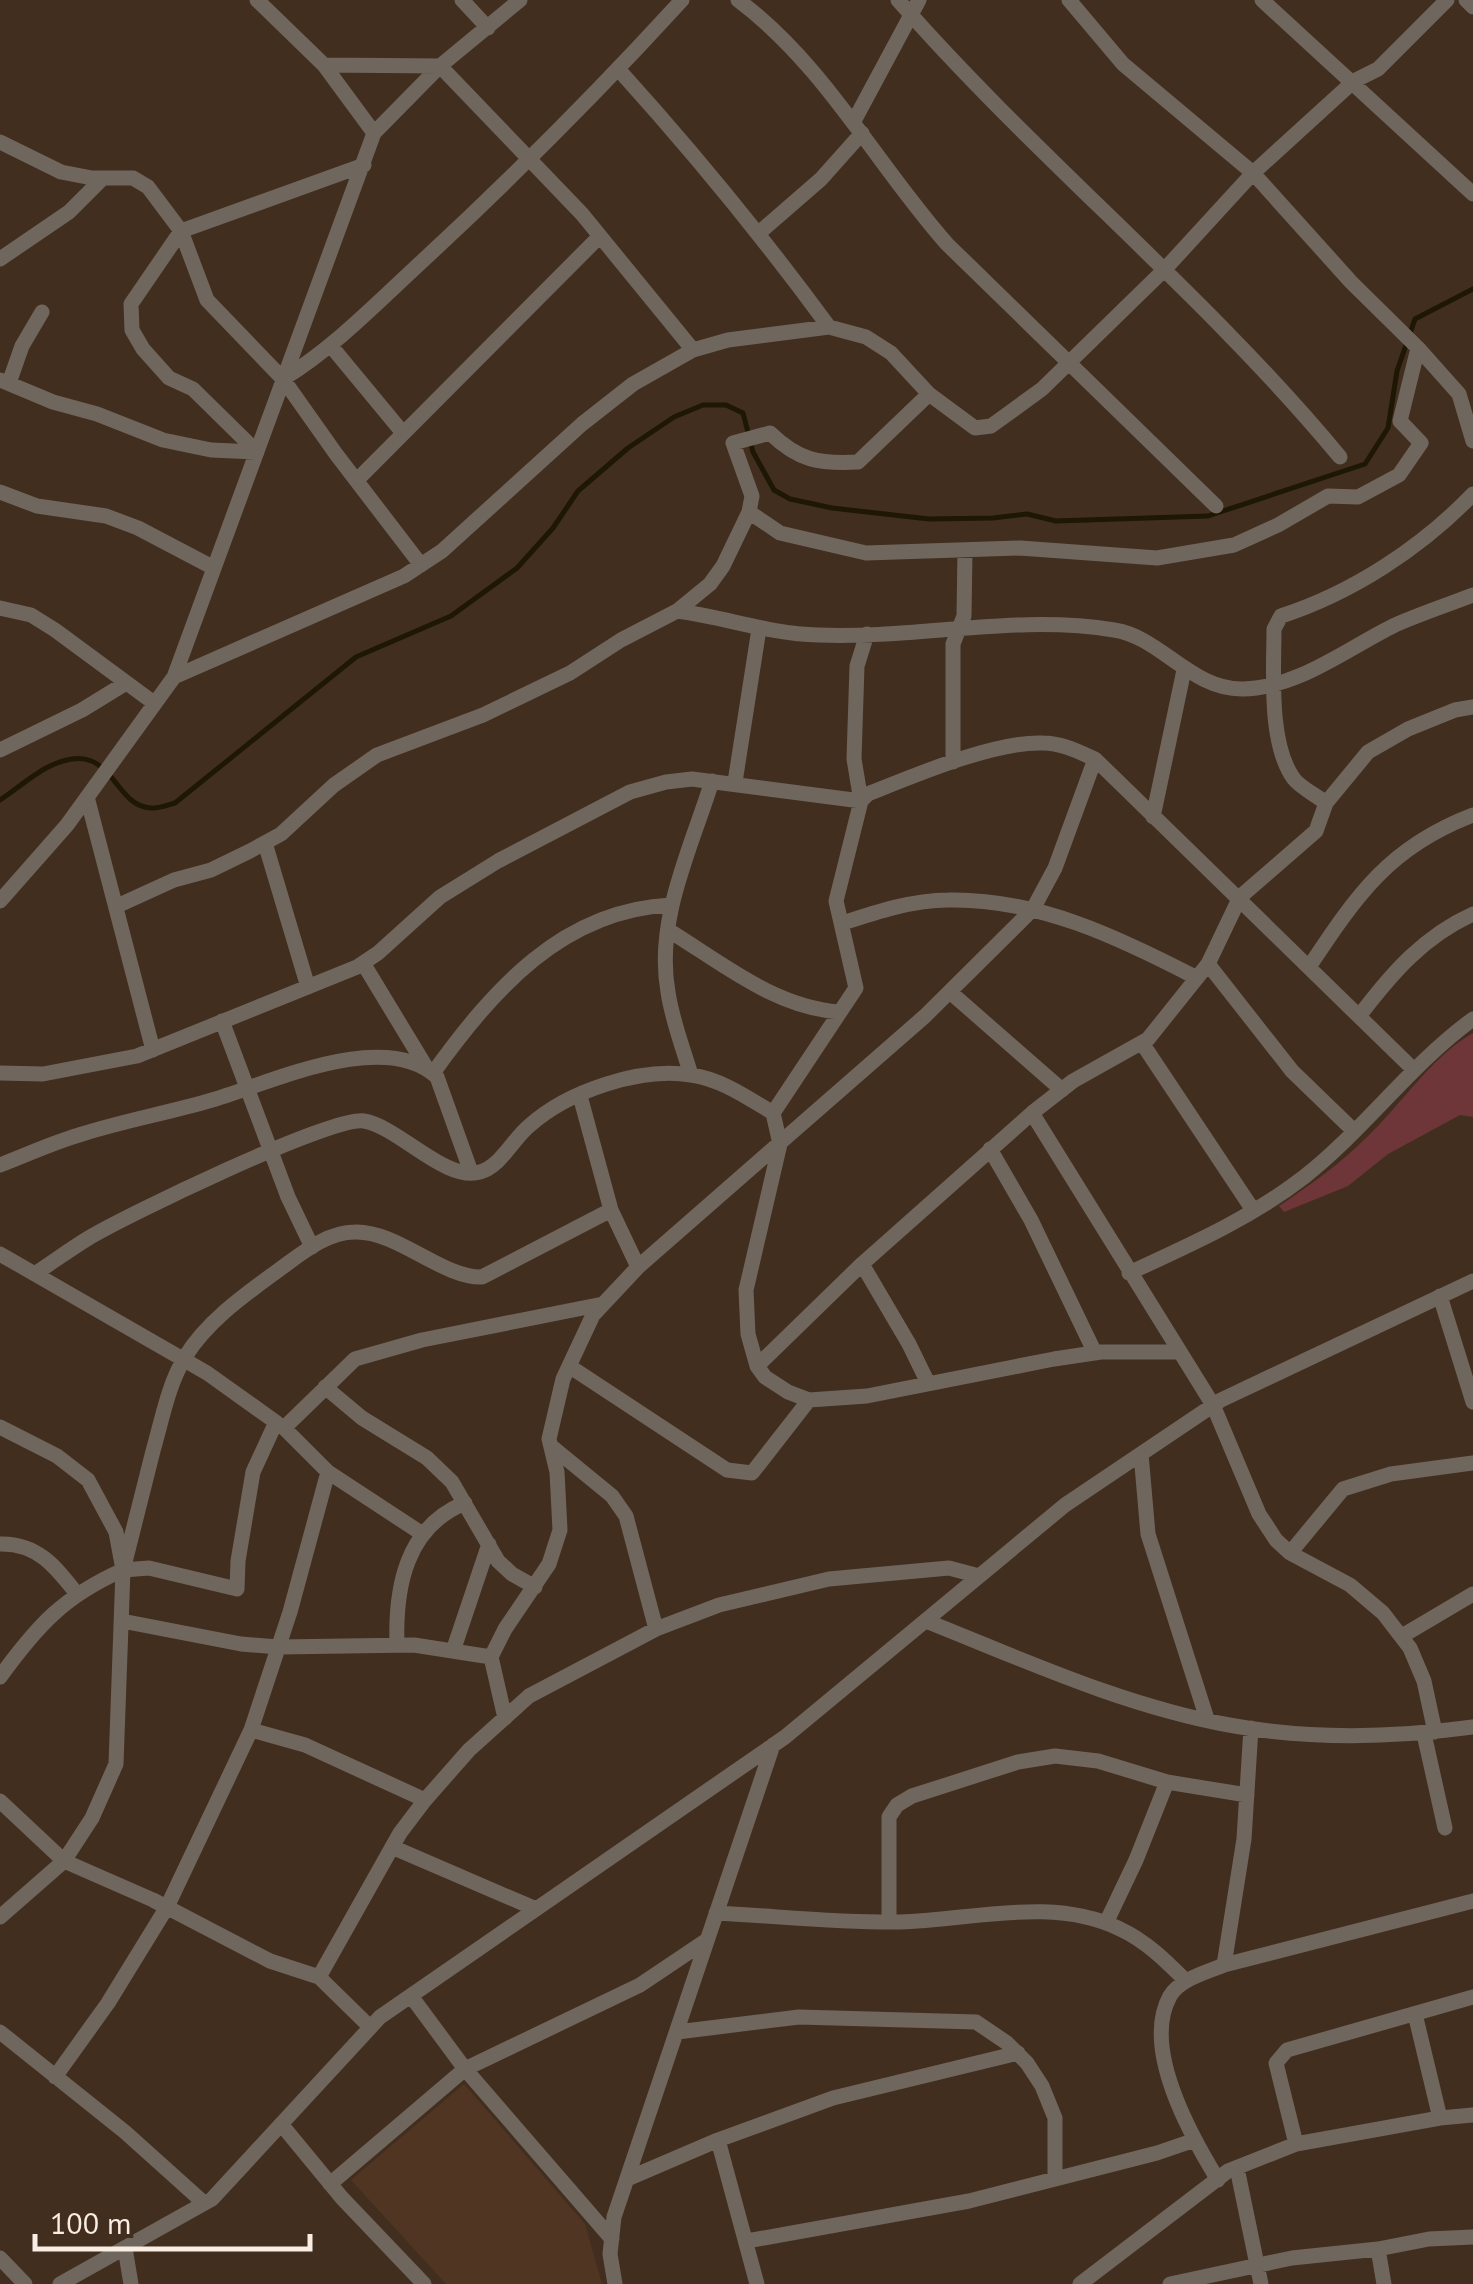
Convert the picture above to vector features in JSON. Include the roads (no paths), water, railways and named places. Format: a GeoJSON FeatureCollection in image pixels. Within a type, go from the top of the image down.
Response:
{"type":"FeatureCollection","features":[{"type":"Feature","properties":{"kind":"street"},"geometry":{"type":"LineString","coordinates":[[257,0],[324,65],[374,132]]}},
{"type":"Feature","properties":{"kind":"street"},"geometry":{"type":"LineString","coordinates":[[462,0],[488,28]]}},
{"type":"Feature","properties":{"kind":"street"},"geometry":{"type":"LineString","coordinates":[[0,901],[67,825],[174,677],[374,132],[440,66],[520,0]]}},
{"type":"Feature","properties":{"kind":"street"},"geometry":{"type":"LineString","coordinates":[[283,379],[331,346],[530,158],[682,0]]}},
{"type":"Feature","properties":{"kind":"street"},"geometry":{"type":"LineString","coordinates":[[738,0],[811,68],[914,207],[947,244],[1216,506]]}},
{"type":"Feature","properties":{"kind":"street"},"geometry":{"type":"LineString","coordinates":[[898,0],[915,8],[1004,115],[1283,388],[1340,458]]}},
{"type":"Feature","properties":{"kind":"street"},"geometry":{"type":"LineString","coordinates":[[1069,0],[1122,64],[1253,173],[1351,282],[1417,348],[1459,394],[1473,442]]}},
{"type":"Feature","properties":{"kind":"street"},"geometry":{"type":"LineString","coordinates":[[1262,0],[1473,194]]}},
{"type":"Feature","properties":{"kind":"street"},"geometry":{"type":"LineString","coordinates":[[174,677],[404,576],[442,551],[582,424],[621,394],[693,350],[728,340],[829,327],[866,337],[891,353],[929,394],[974,428],[992,426],[1070,362],[1165,269],[1253,173],[1354,82],[1378,69],[1447,0]]}},
{"type":"Feature","properties":{"kind":"street"},"geometry":{"type":"LineString","coordinates":[[1466,0],[1473,7]]}},
{"type":"Feature","properties":{"kind":"street"},"geometry":{"type":"LineString","coordinates":[[760,232],[821,179],[858,127],[915,8]]}},
{"type":"Feature","properties":{"kind":"street"},"geometry":{"type":"LineString","coordinates":[[324,65],[440,66],[600,236],[693,350]]}},
{"type":"Feature","properties":{"kind":"street"},"geometry":{"type":"LineString","coordinates":[[618,70],[760,232],[829,327]]}},
{"type":"Feature","properties":{"kind":"street"},"geometry":{"type":"LineString","coordinates":[[0,143],[61,172],[133,178],[148,187],[180,231],[208,300],[283,379],[421,564]]}},
{"type":"Feature","properties":{"kind":"street"},"geometry":{"type":"LineString","coordinates":[[257,452],[193,388],[169,378],[143,349],[132,330],[131,304],[180,231],[364,165]]}},
{"type":"Feature","properties":{"kind":"street"},"geometry":{"type":"LineString","coordinates":[[0,260],[69,212],[103,178]]}},
{"type":"Feature","properties":{"kind":"street"},"geometry":{"type":"LineString","coordinates":[[358,480],[600,236]]}},
{"type":"Feature","properties":{"kind":"street"},"geometry":{"type":"LineString","coordinates":[[42,312],[4,382],[164,440],[211,450],[257,452]]}},
{"type":"Feature","properties":{"kind":"street"},"geometry":{"type":"LineString","coordinates":[[331,346],[403,432]]}},
{"type":"Feature","properties":{"kind":"street"},"geometry":{"type":"LineString","coordinates":[[749,512],[780,532],[866,553],[1020,548],[1157,558],[1234,545],[1328,496],[1358,497],[1399,475],[1422,444],[1400,422],[1417,348]]}},
{"type":"Feature","properties":{"kind":"street"},"geometry":{"type":"LineString","coordinates":[[1459,394],[1473,384]]}},
{"type":"Feature","properties":{"kind":"street"},"geometry":{"type":"LineString","coordinates":[[117,906],[174,880],[211,870],[264,843],[281,834],[334,784],[377,755],[483,714],[570,673],[676,611],[710,584],[749,512],[752,496],[733,443],[770,433],[791,453],[829,464],[858,462],[929,394]]}},
{"type":"Feature","properties":{"kind":"street"},"geometry":{"type":"LineString","coordinates":[[0,492],[37,506],[106,516],[138,528],[214,568]]}},
{"type":"Feature","properties":{"kind":"street"},"geometry":{"type":"LineString","coordinates":[[1326,802],[1295,780],[1281,754],[1274,629],[1281,616],[1304,609],[1424,542],[1473,494]]}},
{"type":"Feature","properties":{"kind":"street"},"geometry":{"type":"LineString","coordinates":[[953,762],[954,644],[966,593],[965,551]]}},
{"type":"Feature","properties":{"kind":"street"},"geometry":{"type":"LineString","coordinates":[[676,611],[759,629],[821,636],[998,625],[1117,630],[1208,682],[1240,690],[1275,685],[1396,625],[1473,594]]}},
{"type":"Feature","properties":{"kind":"street"},"geometry":{"type":"LineString","coordinates":[[0,622],[7,609],[31,615],[154,702]]}},
{"type":"Feature","properties":{"kind":"street"},"geometry":{"type":"LineString","coordinates":[[735,782],[759,629]]}},
{"type":"Feature","properties":{"kind":"street"},"geometry":{"type":"LineString","coordinates":[[866,634],[857,666],[854,759],[862,800],[836,901],[856,988],[773,1114],[780,1144],[746,1290],[748,1334],[757,1366],[788,1392],[809,1400],[867,1396],[1095,1353],[1180,1352]]}},
{"type":"Feature","properties":{"kind":"street"},"geometry":{"type":"LineString","coordinates":[[1153,817],[1184,670]]}},
{"type":"Feature","properties":{"kind":"street"},"geometry":{"type":"LineString","coordinates":[[0,750],[82,710],[126,683]]}},
{"type":"Feature","properties":{"kind":"street"},"geometry":{"type":"LineString","coordinates":[[757,1366],[862,1264],[1032,1113],[1062,1090],[1142,1043],[1170,1015],[1208,964],[1240,897],[1316,831],[1326,802],[1368,752],[1408,729],[1473,707]]}},
{"type":"Feature","properties":{"kind":"street"},"geometry":{"type":"LineString","coordinates":[[862,800],[868,794],[953,762],[1010,747],[1042,742],[1071,748],[1096,760],[1414,1070]]}},
{"type":"Feature","properties":{"kind":"street"},"geometry":{"type":"LineString","coordinates":[[505,1718],[490,1657],[549,1564],[560,1530],[558,1472],[551,1446],[554,1409],[593,1316],[638,1267],[950,992],[1033,909],[1055,868],[1096,760]]}},
{"type":"Feature","properties":{"kind":"street"},"geometry":{"type":"LineString","coordinates":[[0,1074],[43,1074],[137,1056],[364,963],[440,897],[498,860],[630,792],[666,782],[712,781],[862,800]]}},
{"type":"Feature","properties":{"kind":"street"},"geometry":{"type":"LineString","coordinates":[[692,1075],[667,990],[668,930],[671,905],[712,781]]}},
{"type":"Feature","properties":{"kind":"street"},"geometry":{"type":"LineString","coordinates":[[86,797],[153,1050]]}},
{"type":"Feature","properties":{"kind":"street"},"geometry":{"type":"LineString","coordinates":[[1309,967],[1355,898],[1392,860],[1434,830],[1473,814]]}},
{"type":"Feature","properties":{"kind":"street"},"geometry":{"type":"LineString","coordinates":[[264,843],[308,986]]}},
{"type":"Feature","properties":{"kind":"street"},"geometry":{"type":"LineString","coordinates":[[843,923],[886,909],[947,900],[1033,909],[1119,938],[1197,978]]}},
{"type":"Feature","properties":{"kind":"street"},"geometry":{"type":"LineString","coordinates":[[430,1070],[509,981],[557,941],[627,909],[671,905]]}},
{"type":"Feature","properties":{"kind":"street"},"geometry":{"type":"LineString","coordinates":[[1360,1015],[1412,954],[1436,934],[1473,914]]}},
{"type":"Feature","properties":{"kind":"street"},"geometry":{"type":"LineString","coordinates":[[668,930],[762,990],[819,1010],[839,1012]]}},
{"type":"Feature","properties":{"kind":"street"},"geometry":{"type":"LineString","coordinates":[[364,963],[437,1077],[471,1172]]}},
{"type":"Feature","properties":{"kind":"street"},"geometry":{"type":"LineString","coordinates":[[1208,964],[1292,1071],[1354,1131]]}},
{"type":"Feature","properties":{"kind":"street"},"geometry":{"type":"LineString","coordinates":[[950,992],[1062,1090]]}},
{"type":"Feature","properties":{"kind":"street"},"geometry":{"type":"LineString","coordinates":[[1129,1272],[1209,1236],[1306,1176],[1446,1039],[1473,1019]]}},
{"type":"Feature","properties":{"kind":"street"},"geometry":{"type":"LineString","coordinates":[[222,1022],[288,1197],[312,1248]]}},
{"type":"Feature","properties":{"kind":"street"},"geometry":{"type":"LineString","coordinates":[[1142,1043],[1253,1210]]}},
{"type":"Feature","properties":{"kind":"street"},"geometry":{"type":"LineString","coordinates":[[0,1165],[77,1135],[202,1103],[284,1074],[378,1057],[430,1070]]}},
{"type":"Feature","properties":{"kind":"street"},"geometry":{"type":"LineString","coordinates":[[36,1273],[88,1238],[137,1212],[272,1151],[348,1122],[364,1121],[391,1132],[438,1162],[480,1172],[504,1154],[528,1126],[580,1096],[635,1078],[692,1075],[714,1081],[773,1114]]}},
{"type":"Feature","properties":{"kind":"street"},"geometry":{"type":"LineString","coordinates":[[580,1096],[612,1210],[638,1267]]}},
{"type":"Feature","properties":{"kind":"street"},"geometry":{"type":"LineString","coordinates":[[1032,1113],[1213,1405],[1260,1514],[1276,1540],[1290,1554],[1350,1584],[1384,1613],[1410,1648],[1424,1681],[1445,1828]]}},
{"type":"Feature","properties":{"kind":"street"},"geometry":{"type":"LineString","coordinates":[[990,1149],[1030,1220],[1095,1353]]}},
{"type":"Feature","properties":{"kind":"street"},"geometry":{"type":"LineString","coordinates":[[123,1570],[168,1397],[184,1359],[204,1332],[240,1299],[312,1248],[338,1235],[355,1232],[380,1236],[444,1264],[463,1278],[482,1277],[612,1210]]}},
{"type":"Feature","properties":{"kind":"street"},"geometry":{"type":"LineString","coordinates":[[0,1254],[184,1359],[280,1425],[328,1472],[421,1533]]}},
{"type":"Feature","properties":{"kind":"street"},"geometry":{"type":"LineString","coordinates":[[862,1264],[910,1344],[928,1383]]}},
{"type":"Feature","properties":{"kind":"street"},"geometry":{"type":"LineString","coordinates":[[60,2284],[212,2199],[380,2017],[773,1745],[1065,1505],[1213,1405],[1473,1281]]}},
{"type":"Feature","properties":{"kind":"street"},"geometry":{"type":"LineString","coordinates":[[1440,1296],[1473,1402]]}},
{"type":"Feature","properties":{"kind":"street"},"geometry":{"type":"LineString","coordinates":[[0,1677],[60,1606],[123,1570],[149,1568],[237,1590],[238,1560],[253,1472],[280,1425],[354,1359],[378,1350],[603,1304]]}},
{"type":"Feature","properties":{"kind":"street"},"geometry":{"type":"LineString","coordinates":[[569,1366],[726,1470],[752,1473],[809,1400]]}},
{"type":"Feature","properties":{"kind":"street"},"geometry":{"type":"LineString","coordinates":[[324,1387],[362,1418],[427,1458],[452,1482],[498,1561],[535,1587]]}},
{"type":"Feature","properties":{"kind":"street"},"geometry":{"type":"LineString","coordinates":[[0,1427],[57,1456],[88,1480],[116,1532],[123,1570],[116,1764],[92,1818],[64,1860],[0,1917]]}},
{"type":"Feature","properties":{"kind":"street"},"geometry":{"type":"LineString","coordinates":[[551,1446],[612,1496],[626,1516],[656,1628]]}},
{"type":"Feature","properties":{"kind":"street"},"geometry":{"type":"LineString","coordinates":[[1140,1454],[1148,1534],[1207,1719]]}},
{"type":"Feature","properties":{"kind":"street"},"geometry":{"type":"LineString","coordinates":[[1290,1554],[1343,1489],[1391,1474],[1473,1463]]}},
{"type":"Feature","properties":{"kind":"street"},"geometry":{"type":"LineString","coordinates":[[55,2077],[108,2003],[167,1908],[251,1730],[328,1472]]}},
{"type":"Feature","properties":{"kind":"street"},"geometry":{"type":"LineString","coordinates":[[397,1645],[396,1609],[404,1570],[421,1533],[446,1511],[465,1503]]}},
{"type":"Feature","properties":{"kind":"street"},"geometry":{"type":"LineString","coordinates":[[0,1544],[22,1544],[44,1556],[77,1594]]}},
{"type":"Feature","properties":{"kind":"street"},"geometry":{"type":"LineString","coordinates":[[453,1651],[490,1544]]}},
{"type":"Feature","properties":{"kind":"street"},"geometry":{"type":"LineString","coordinates":[[318,1977],[392,1847],[425,1800],[469,1750],[530,1696],[656,1628],[719,1604],[829,1578],[949,1568],[980,1576]]}},
{"type":"Feature","properties":{"kind":"street"},"geometry":{"type":"LineString","coordinates":[[1402,1636],[1473,1594]]}},
{"type":"Feature","properties":{"kind":"street"},"geometry":{"type":"LineString","coordinates":[[926,1620],[1124,1698],[1251,1728],[1354,1737],[1473,1727]]}},
{"type":"Feature","properties":{"kind":"street"},"geometry":{"type":"LineString","coordinates":[[122,1621],[278,1648],[397,1645],[490,1657]]}},
{"type":"Feature","properties":{"kind":"street"},"geometry":{"type":"LineString","coordinates":[[1224,1965],[1238,1881],[1251,1728]]}},
{"type":"Feature","properties":{"kind":"street"},"geometry":{"type":"LineString","coordinates":[[251,1730],[305,1746],[425,1800]]}},
{"type":"Feature","properties":{"kind":"street"},"geometry":{"type":"LineString","coordinates":[[615,2284],[610,2254],[614,2218],[773,1745]]}},
{"type":"Feature","properties":{"kind":"street"},"geometry":{"type":"LineString","coordinates":[[889,1922],[888,1817],[897,1805],[912,1796],[1018,1762],[1056,1756],[1098,1761],[1167,1782],[1247,1795]]}},
{"type":"Feature","properties":{"kind":"street"},"geometry":{"type":"LineString","coordinates":[[1106,1923],[1167,1782]]}},
{"type":"Feature","properties":{"kind":"street"},"geometry":{"type":"LineString","coordinates":[[0,1800],[64,1860],[270,1961],[318,1977],[370,2028]]}},
{"type":"Feature","properties":{"kind":"street"},"geometry":{"type":"LineString","coordinates":[[392,1847],[536,1909]]}},
{"type":"Feature","properties":{"kind":"street"},"geometry":{"type":"LineString","coordinates":[[1218,2180],[1195,2140],[1164,2056],[1162,2025],[1170,1994],[1186,1981],[1224,1965],[1473,1901]]}},
{"type":"Feature","properties":{"kind":"street"},"geometry":{"type":"LineString","coordinates":[[716,1912],[889,1922],[1034,1912],[1094,1918],[1156,1951],[1186,1981]]}},
{"type":"Feature","properties":{"kind":"street"},"geometry":{"type":"LineString","coordinates":[[330,2184],[465,2069],[640,1984],[707,1940]]}},
{"type":"Feature","properties":{"kind":"street"},"geometry":{"type":"LineString","coordinates":[[411,1996],[465,2069],[612,2239]]}},
{"type":"Feature","properties":{"kind":"street"},"geometry":{"type":"LineString","coordinates":[[1296,2144],[1276,2063],[1287,2050],[1473,1997]]}},
{"type":"Feature","properties":{"kind":"street"},"geometry":{"type":"LineString","coordinates":[[1415,2014],[1440,2118]]}},
{"type":"Feature","properties":{"kind":"street"},"geometry":{"type":"LineString","coordinates":[[676,2032],[799,2016],[976,2022],[1018,2054],[1042,2086],[1055,2118],[1056,2178]]}},
{"type":"Feature","properties":{"kind":"street"},"geometry":{"type":"LineString","coordinates":[[0,2032],[126,2132],[204,2203]]}},
{"type":"Feature","properties":{"kind":"street"},"geometry":{"type":"LineString","coordinates":[[627,2179],[833,2098],[1018,2054]]}},
{"type":"Feature","properties":{"kind":"street"},"geometry":{"type":"LineString","coordinates":[[1080,2284],[1238,2168],[1296,2144],[1473,2115]]}},
{"type":"Feature","properties":{"kind":"street"},"geometry":{"type":"LineString","coordinates":[[281,2124],[330,2184],[424,2284]]}},
{"type":"Feature","properties":{"kind":"street"},"geometry":{"type":"LineString","coordinates":[[718,2140],[757,2284]]}},
{"type":"Feature","properties":{"kind":"street"},"geometry":{"type":"LineString","coordinates":[[748,2241],[969,2201],[1195,2140]]}},
{"type":"Feature","properties":{"kind":"street"},"geometry":{"type":"LineString","coordinates":[[1238,2168],[1261,2284]]}},
{"type":"Feature","properties":{"kind":"street"},"geometry":{"type":"LineString","coordinates":[[1172,2284],[1258,2265],[1429,2239],[1473,2237]]}},
{"type":"Feature","properties":{"kind":"street"},"geometry":{"type":"LineString","coordinates":[[126,2248],[131,2284]]}},
{"type":"Feature","properties":{"kind":"street"},"geometry":{"type":"LineString","coordinates":[[1378,2249],[1384,2284]]}},
{"type":"Feature","properties":{"kind":"street"},"geometry":{"type":"LineString","coordinates":[[0,2258],[22,2284]]}},
{"type":"Feature","properties":{"kind":"waterway"},"geometry":{"type":"LineString","coordinates":[[0,800],[46,768],[85,759],[109,774],[138,804],[154,808],[175,803],[356,657],[451,616],[517,568],[553,528],[578,491],[628,448],[674,417],[703,405],[726,405],[743,413],[753,452],[774,490],[790,499],[929,519],[1027,514],[1056,521],[1208,516],[1365,464],[1388,428],[1397,371],[1415,319],[1473,289]]}}]}
